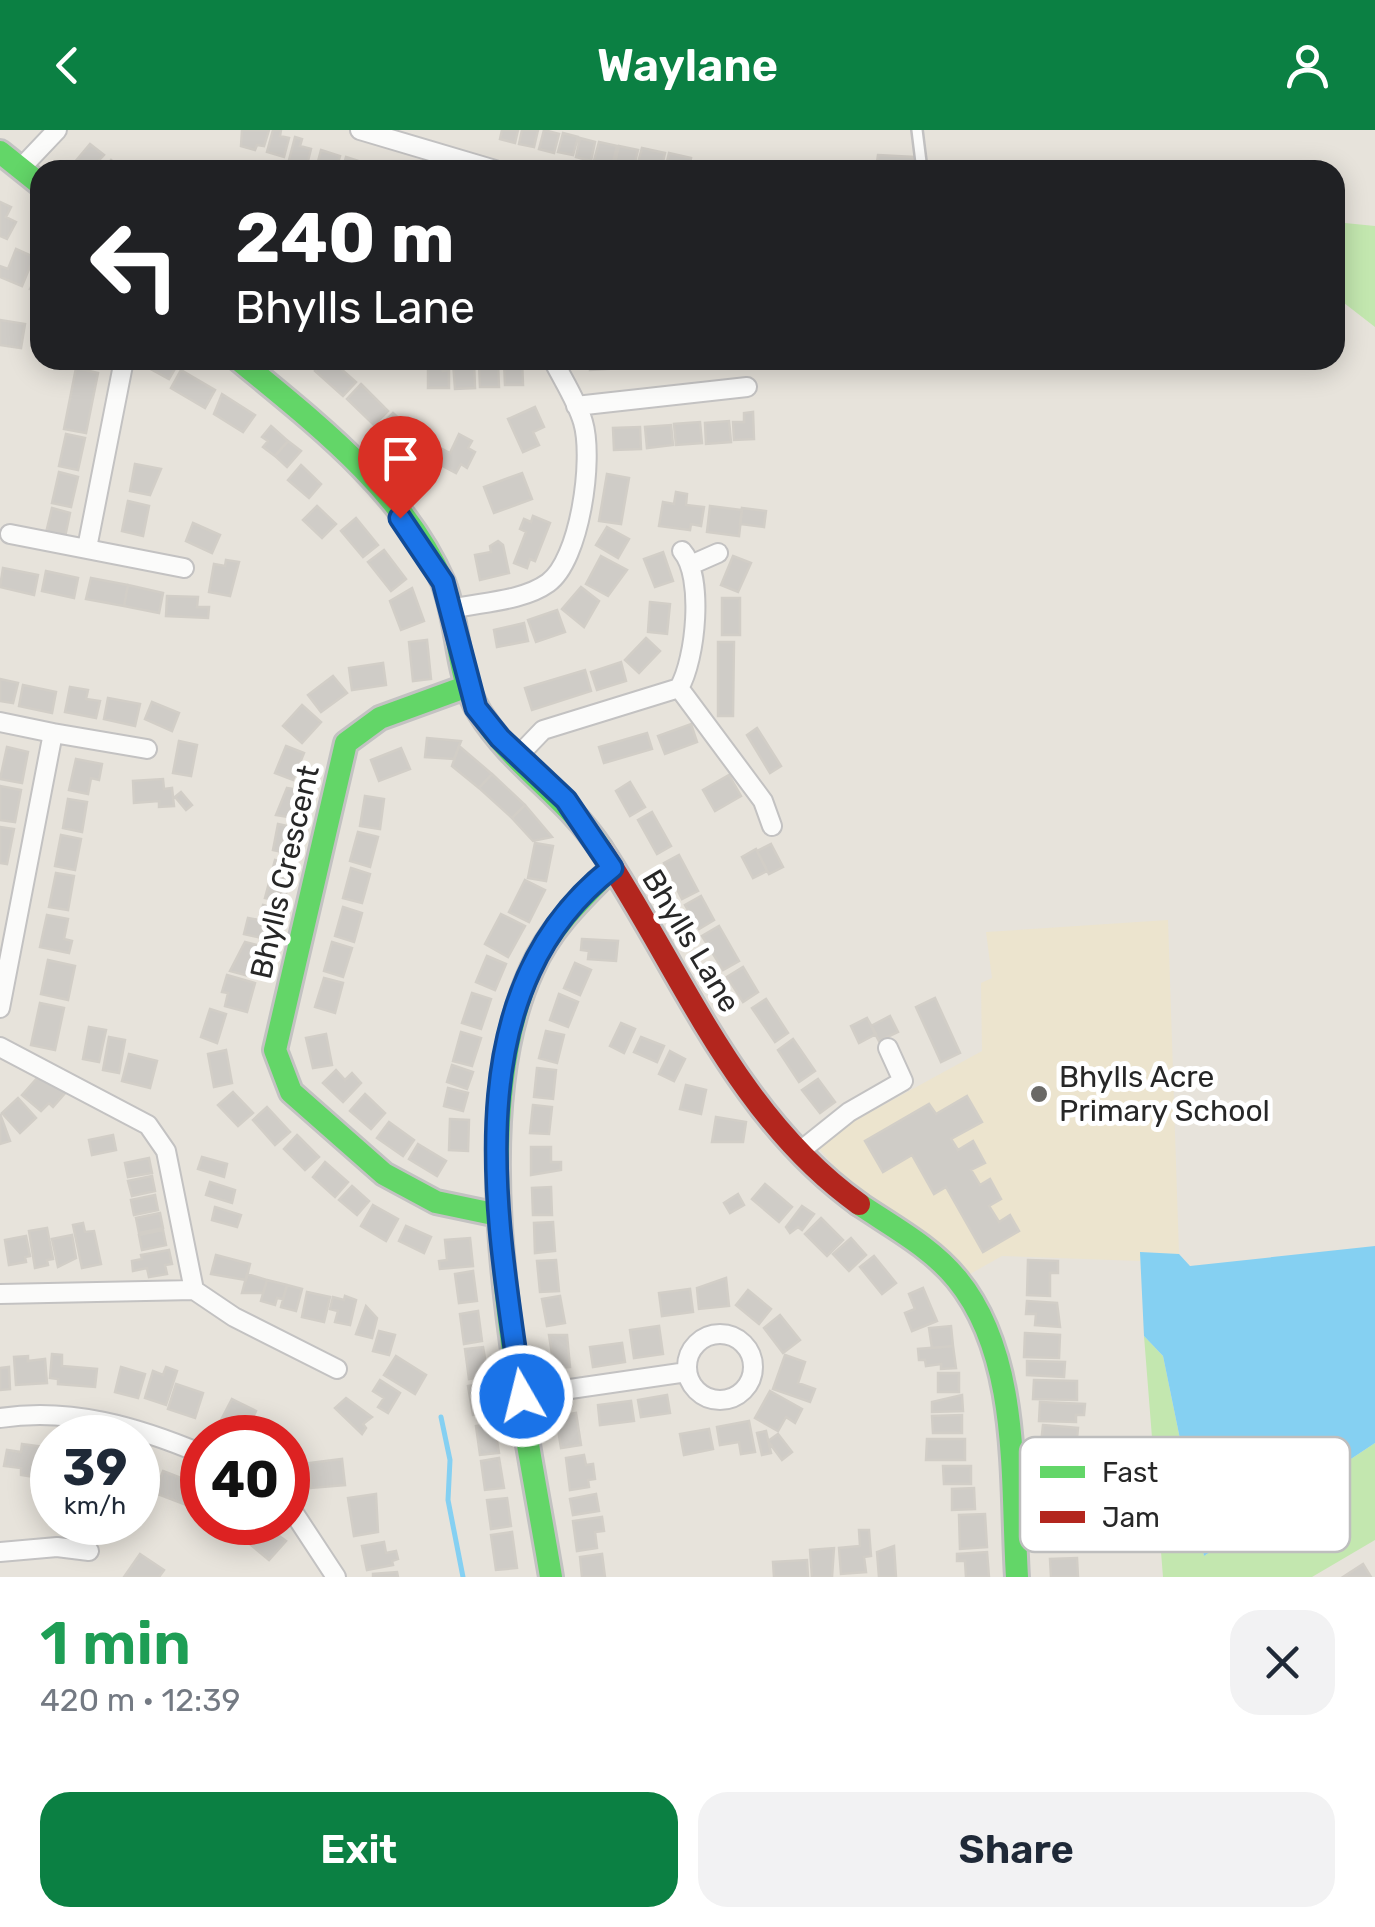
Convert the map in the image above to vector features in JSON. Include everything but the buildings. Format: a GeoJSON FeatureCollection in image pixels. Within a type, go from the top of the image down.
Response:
{"type":"FeatureCollection","features":[{"type":"Feature","properties":{"kind":"street"},"geometry":{"type":"LineString","coordinates":[[20,169],[57,130]]}},
{"type":"Feature","properties":{"kind":"street"},"geometry":{"type":"LineString","coordinates":[[360,130],[461,160]]}},
{"type":"Feature","properties":{"kind":"street"},"geometry":{"type":"LineString","coordinates":[[0,152],[30,176]]}},
{"type":"Feature","properties":{"kind":"street"},"geometry":{"type":"LineString","coordinates":[[87,548],[122,370]]}},
{"type":"Feature","properties":{"kind":"street","name":"Bhylls Lane"},"geometry":{"type":"LineString","coordinates":[[252,370],[320,425],[383,494],[433,563],[452,608],[468,686],[488,725],[574,810],[742,1081],[799,1152],[839,1190],[924,1247],[968,1294],[986,1330],[1000,1390],[1017,1577]]}},
{"type":"Feature","properties":{"kind":"street"},"geometry":{"type":"LineString","coordinates":[[452,608],[534,591],[565,566],[581,508],[586,453],[584,424],[557,370]]}},
{"type":"Feature","properties":{"kind":"street"},"geometry":{"type":"LineString","coordinates":[[576,406],[747,386]]}},
{"type":"Feature","properties":{"kind":"street"},"geometry":{"type":"LineString","coordinates":[[10,534],[184,568]]}},
{"type":"Feature","properties":{"kind":"street"},"geometry":{"type":"LineString","coordinates":[[679,688],[691,655],[688,557],[718,553]]}},
{"type":"Feature","properties":{"kind":"street","name":"Bhylls Crescent"},"geometry":{"type":"LineString","coordinates":[[468,686],[380,718],[346,742],[279,1030],[278,1065],[292,1092],[389,1181],[452,1209],[498,1216]]}},
{"type":"Feature","properties":{"kind":"street"},"geometry":{"type":"LineString","coordinates":[[519,755],[543,730],[679,688]]}},
{"type":"Feature","properties":{"kind":"street"},"geometry":{"type":"LineString","coordinates":[[679,688],[762,818]]}},
{"type":"Feature","properties":{"kind":"street"},"geometry":{"type":"LineString","coordinates":[[0,722],[147,749]]}},
{"type":"Feature","properties":{"kind":"street"},"geometry":{"type":"LineString","coordinates":[[0,1008],[7,940],[53,733]]}},
{"type":"Feature","properties":{"kind":"street"},"geometry":{"type":"LineString","coordinates":[[550,1577],[498,1216],[496,1107],[515,1013],[528,978],[562,916],[612,868]]}},
{"type":"Feature","properties":{"kind":"street"},"geometry":{"type":"LineString","coordinates":[[0,1047],[148,1124],[166,1151],[194,1290]]}},
{"type":"Feature","properties":{"kind":"street"},"geometry":{"type":"LineString","coordinates":[[799,1152],[849,1112],[903,1081],[888,1048]]}},
{"type":"Feature","properties":{"kind":"street"},"geometry":{"type":"LineString","coordinates":[[0,1294],[194,1290],[234,1317],[337,1369]]}},
{"type":"Feature","properties":{"kind":"street"},"geometry":{"type":"LineString","coordinates":[[522,1396],[687,1372]]}},
{"type":"Feature","properties":{"kind":"street"},"geometry":{"type":"LineString","coordinates":[[0,1418],[25,1414],[92,1418],[180,1444]]}},
{"type":"Feature","properties":{"kind":"street"},"geometry":{"type":"LineString","coordinates":[[310,1537],[336,1577]]}},
{"type":"Feature","properties":{"kind":"street"},"geometry":{"type":"LineString","coordinates":[[0,1552],[57,1547],[89,1550]]}},
{"type":"Feature","properties":{"kind":"lane"},"geometry":{"type":"LineString","coordinates":[[917,130],[921,160]]}},
{"type":"Feature","properties":{"kind":"shaded area","name":"Bhylls Acre Primary School"},"geometry":{"type":"Polygon","coordinates":[[[1168,920],[1179,1254],[1140,1252],[1140,1261],[1002,1256],[970,1274],[856,1190],[820,1150],[825,1137],[982,1051],[981,983],[992,978],[986,932],[1168,920]]]}},
{"type":"Feature","properties":{"kind":"green space"},"geometry":{"type":"Polygon","coordinates":[[[1345,223],[1375,226],[1375,327],[1345,304],[1345,223]]]}},
{"type":"Feature","properties":{"kind":"green space"},"geometry":{"type":"Polygon","coordinates":[[[1144,1336],[1163,1356],[1180,1437],[1152,1437],[1144,1336]]]}},
{"type":"Feature","properties":{"kind":"green space"},"geometry":{"type":"Polygon","coordinates":[[[1375,1443],[1375,1540],[1312,1577],[1163,1577],[1161,1552],[1203,1552],[1204,1556],[1210,1552],[1350,1552],[1350,1460],[1375,1443]]]}},
{"type":"Feature","properties":{"kind":"water"},"geometry":{"type":"Polygon","coordinates":[[[1375,1246],[1375,1443],[1350,1460],[1350,1437],[1180,1437],[1163,1356],[1144,1336],[1140,1252],[1179,1254],[1190,1266],[1375,1246]]]}},
{"type":"Feature","properties":{"kind":"waterway"},"geometry":{"type":"LineString","coordinates":[[441,1417],[450,1460],[448,1500],[463,1577]]}},
{"type":"Feature","properties":{"kind":"traffic: fast"},"geometry":{"type":"LineString","coordinates":[[0,152],[30,176]]}},
{"type":"Feature","properties":{"kind":"traffic: fast"},"geometry":{"type":"LineString","coordinates":[[251,370],[354,460],[405,517],[443,582],[466,682],[480,713],[508,749],[572,813],[601,849]]}},
{"type":"Feature","properties":{"kind":"traffic: fast"},"geometry":{"type":"LineString","coordinates":[[468,686],[380,718],[346,743],[275,1050],[291,1092],[384,1174],[436,1202],[498,1215]]}},
{"type":"Feature","properties":{"kind":"traffic: fast"},"geometry":{"type":"LineString","coordinates":[[551,1577],[503,1269],[498,1187],[500,1107],[510,1034],[539,954],[557,927],[612,868]]}},
{"type":"Feature","properties":{"kind":"traffic: fast"},"geometry":{"type":"LineString","coordinates":[[859,1204],[911,1238],[947,1268],[978,1310],[993,1345],[1009,1422],[1017,1577]]}},
{"type":"Feature","properties":{"kind":"traffic: jam"},"geometry":{"type":"LineString","coordinates":[[601,849],[714,1040],[745,1085],[778,1129],[816,1169],[859,1204]]}},
{"type":"Feature","properties":{"kind":"place","name":"Bhylls Acre Primary School"},"geometry":{"type":"Point","coordinates":[1039,1094]}},
{"type":"Feature","properties":{"kind":"route"},"geometry":{"type":"LineString","coordinates":[[400,518],[443,582],[476,708],[500,738],[566,800],[612,868],[574,900],[546,942],[528,978],[505,1046],[496,1107],[498,1216],[522,1396]]}}]}
